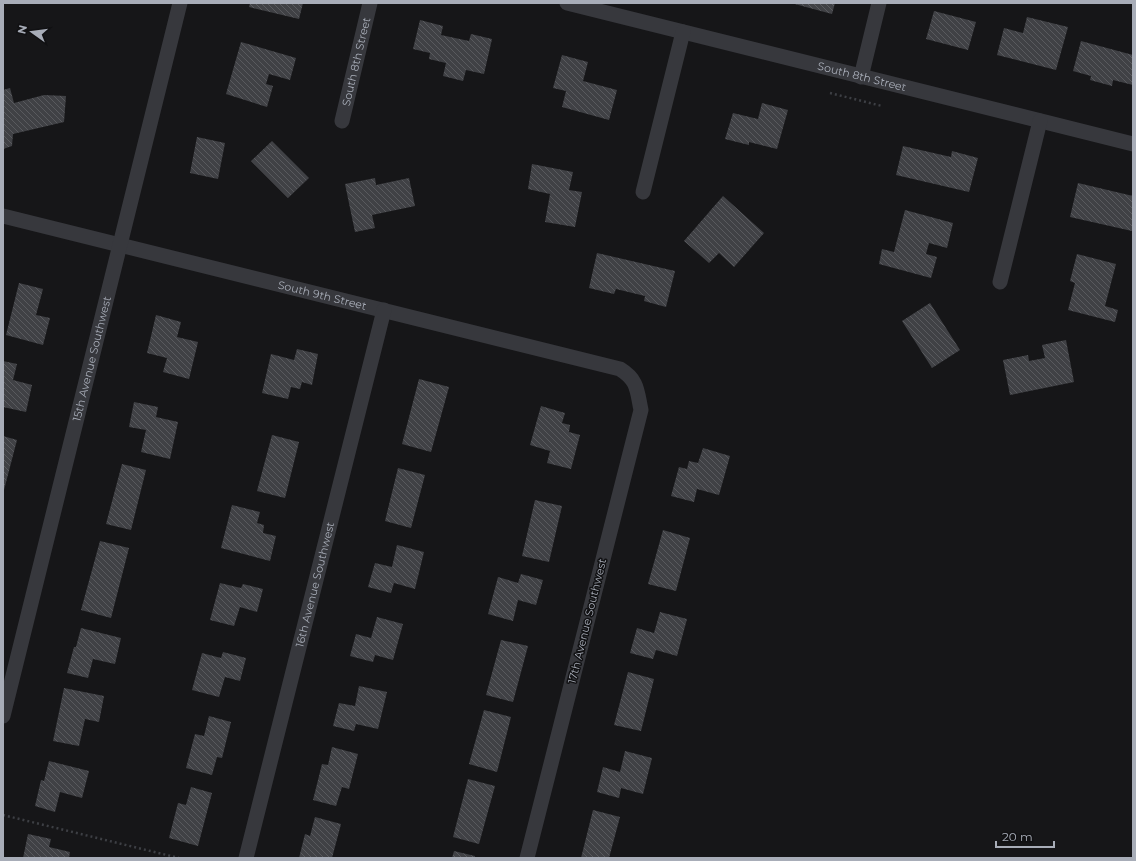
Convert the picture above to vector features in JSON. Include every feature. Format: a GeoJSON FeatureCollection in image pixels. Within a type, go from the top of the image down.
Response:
{"type":"FeatureCollection","features":[{"type":"Feature","properties":{"kind":"street","name":"15th Avenue Southwest"},"geometry":{"type":"LineString","coordinates":[[3,716],[180,3]]}},
{"type":"Feature","properties":{"kind":"street","name":"South 8th Street"},"geometry":{"type":"LineString","coordinates":[[342,121],[370,3]]}},
{"type":"Feature","properties":{"kind":"street","name":"South 8th Street"},"geometry":{"type":"LineString","coordinates":[[567,3],[1133,144]]}},
{"type":"Feature","properties":{"kind":"street"},"geometry":{"type":"LineString","coordinates":[[861,77],[879,3]]}},
{"type":"Feature","properties":{"kind":"street"},"geometry":{"type":"LineString","coordinates":[[643,192],[683,32]]}},
{"type":"Feature","properties":{"kind":"street"},"geometry":{"type":"LineString","coordinates":[[1000,282],[1040,121]]}},
{"type":"Feature","properties":{"kind":"street","name":"South 9th Street"},"geometry":{"type":"LineString","coordinates":[[3,216],[620,369],[629,374],[636,384]]}},
{"type":"Feature","properties":{"kind":"street","name":"16th Avenue Southwest"},"geometry":{"type":"LineString","coordinates":[[246,858],[384,310]]}},
{"type":"Feature","properties":{"kind":"street","name":"17th Avenue Southwest"},"geometry":{"type":"LineString","coordinates":[[527,858],[641,410],[636,384]]}},
{"type":"Feature","properties":{"kind":"path"},"geometry":{"type":"LineString","coordinates":[[830,93],[882,106]]}},
{"type":"Feature","properties":{"kind":"path"},"geometry":{"type":"LineString","coordinates":[[3,815],[179,858]]}},
{"type":"Feature","properties":{"kind":"building"},"geometry":{"type":"Polygon","coordinates":[[[250,3],[303,3],[299,19],[249,7],[250,3]]]}},
{"type":"Feature","properties":{"kind":"building"},"geometry":{"type":"Polygon","coordinates":[[[791,3],[835,3],[832,14],[791,3]]]}},
{"type":"Feature","properties":{"kind":"building"},"geometry":{"type":"Polygon","coordinates":[[[934,11],[976,22],[968,50],[926,39],[934,11]]]}},
{"type":"Feature","properties":{"kind":"building"},"geometry":{"type":"Polygon","coordinates":[[[1027,17],[1068,27],[1056,70],[997,55],[1004,28],[1023,33],[1027,17]]]}},
{"type":"Feature","properties":{"kind":"building"},"geometry":{"type":"Polygon","coordinates":[[[420,20],[443,26],[441,35],[469,41],[471,34],[492,39],[484,74],[466,70],[463,81],[443,76],[446,63],[429,59],[430,53],[413,49],[420,20]]]}},
{"type":"Feature","properties":{"kind":"building"},"geometry":{"type":"Polygon","coordinates":[[[1081,41],[1133,55],[1133,85],[1113,80],[1112,86],[1090,80],[1091,76],[1073,71],[1081,41]]]}},
{"type":"Feature","properties":{"kind":"building"},"geometry":{"type":"Polygon","coordinates":[[[241,42],[296,58],[290,80],[269,74],[266,84],[273,86],[267,107],[226,94],[241,42]]]}},
{"type":"Feature","properties":{"kind":"building"},"geometry":{"type":"Polygon","coordinates":[[[562,55],[588,62],[583,81],[617,90],[609,120],[562,107],[566,91],[553,88],[562,55]]]}},
{"type":"Feature","properties":{"kind":"building"},"geometry":{"type":"Polygon","coordinates":[[[10,88],[14,103],[44,95],[66,96],[64,122],[13,134],[12,146],[3,149],[3,90],[10,88]]]}},
{"type":"Feature","properties":{"kind":"building"},"geometry":{"type":"Polygon","coordinates":[[[762,103],[788,110],[777,149],[749,142],[749,145],[725,139],[733,113],[758,119],[762,103]]]}},
{"type":"Feature","properties":{"kind":"building"},"geometry":{"type":"Polygon","coordinates":[[[197,137],[225,143],[218,179],[190,173],[197,137]]]}},
{"type":"Feature","properties":{"kind":"building"},"geometry":{"type":"Polygon","coordinates":[[[272,141],[309,178],[288,198],[251,161],[272,141]]]}},
{"type":"Feature","properties":{"kind":"building"},"geometry":{"type":"Polygon","coordinates":[[[903,146],[951,157],[952,151],[978,158],[969,192],[896,175],[903,146]]]}},
{"type":"Feature","properties":{"kind":"building"},"geometry":{"type":"Polygon","coordinates":[[[532,164],[573,172],[569,190],[582,192],[575,227],[545,222],[550,194],[528,189],[532,164]]]}},
{"type":"Feature","properties":{"kind":"building"},"geometry":{"type":"Polygon","coordinates":[[[375,178],[376,185],[409,178],[415,206],[372,215],[375,228],[355,232],[345,184],[375,178]]]}},
{"type":"Feature","properties":{"kind":"building"},"geometry":{"type":"Polygon","coordinates":[[[1078,183],[1133,196],[1132,231],[1070,217],[1078,183]]]}},
{"type":"Feature","properties":{"kind":"building"},"geometry":{"type":"Polygon","coordinates":[[[723,196],[764,233],[734,267],[719,253],[709,263],[684,241],[723,196]]]}},
{"type":"Feature","properties":{"kind":"building"},"geometry":{"type":"Polygon","coordinates":[[[905,210],[953,223],[947,248],[929,243],[926,254],[937,257],[931,278],[879,264],[882,249],[894,252],[905,210]]]}},
{"type":"Feature","properties":{"kind":"building"},"geometry":{"type":"Polygon","coordinates":[[[597,253],[675,271],[666,307],[644,301],[645,296],[616,289],[614,294],[589,288],[597,253]]]}},
{"type":"Feature","properties":{"kind":"building"},"geometry":{"type":"Polygon","coordinates":[[[1077,254],[1116,264],[1105,306],[1118,310],[1115,322],[1068,310],[1075,283],[1070,281],[1077,254]]]}},
{"type":"Feature","properties":{"kind":"building"},"geometry":{"type":"Polygon","coordinates":[[[19,283],[43,289],[36,315],[50,318],[43,345],[6,335],[19,283]]]}},
{"type":"Feature","properties":{"kind":"building"},"geometry":{"type":"Polygon","coordinates":[[[930,303],[960,350],[932,368],[902,321],[930,303]]]}},
{"type":"Feature","properties":{"kind":"building"},"geometry":{"type":"Polygon","coordinates":[[[156,315],[181,322],[177,337],[198,342],[189,379],[163,372],[167,358],[147,353],[156,315]]]}},
{"type":"Feature","properties":{"kind":"building"},"geometry":{"type":"Polygon","coordinates":[[[1066,340],[1074,382],[1010,395],[1003,360],[1028,355],[1029,361],[1045,358],[1042,345],[1066,340]]]}},
{"type":"Feature","properties":{"kind":"building"},"geometry":{"type":"Polygon","coordinates":[[[297,349],[318,354],[312,385],[302,382],[300,389],[291,387],[288,399],[262,393],[271,354],[294,360],[297,349]]]}},
{"type":"Feature","properties":{"kind":"building"},"geometry":{"type":"Polygon","coordinates":[[[3,361],[17,364],[13,380],[32,385],[26,412],[3,407],[3,361]]]}},
{"type":"Feature","properties":{"kind":"building"},"geometry":{"type":"Polygon","coordinates":[[[419,379],[449,387],[431,452],[402,444],[419,379]]]}},
{"type":"Feature","properties":{"kind":"building"},"geometry":{"type":"Polygon","coordinates":[[[134,402],[158,407],[156,417],[178,422],[170,459],[141,452],[146,430],[129,427],[134,402]]]}},
{"type":"Feature","properties":{"kind":"building"},"geometry":{"type":"Polygon","coordinates":[[[541,406],[565,413],[562,423],[570,425],[569,432],[580,435],[571,469],[547,463],[550,451],[530,445],[541,406]]]}},
{"type":"Feature","properties":{"kind":"building"},"geometry":{"type":"Polygon","coordinates":[[[272,435],[299,442],[285,498],[257,491],[272,435]]]}},
{"type":"Feature","properties":{"kind":"building"},"geometry":{"type":"Polygon","coordinates":[[[3,436],[17,440],[4,490],[3,490],[3,436]]]}},
{"type":"Feature","properties":{"kind":"building"},"geometry":{"type":"Polygon","coordinates":[[[703,448],[730,456],[719,495],[697,489],[694,502],[671,496],[679,467],[687,469],[689,461],[698,463],[703,448]]]}},
{"type":"Feature","properties":{"kind":"building"},"geometry":{"type":"Polygon","coordinates":[[[122,464],[146,470],[131,530],[106,524],[122,464]]]}},
{"type":"Feature","properties":{"kind":"building"},"geometry":{"type":"Polygon","coordinates":[[[398,468],[425,475],[411,528],[385,521],[398,468]]]}},
{"type":"Feature","properties":{"kind":"building"},"geometry":{"type":"Polygon","coordinates":[[[535,500],[562,506],[549,562],[522,556],[535,500]]]}},
{"type":"Feature","properties":{"kind":"building"},"geometry":{"type":"Polygon","coordinates":[[[232,505],[260,512],[257,523],[264,525],[263,533],[276,536],[270,561],[221,548],[232,505]]]}},
{"type":"Feature","properties":{"kind":"building"},"geometry":{"type":"Polygon","coordinates":[[[663,530],[690,538],[676,591],[648,584],[663,530]]]}},
{"type":"Feature","properties":{"kind":"building"},"geometry":{"type":"Polygon","coordinates":[[[100,541],[129,548],[111,618],[81,610],[100,541]]]}},
{"type":"Feature","properties":{"kind":"building"},"geometry":{"type":"Polygon","coordinates":[[[397,545],[424,552],[415,589],[394,583],[391,593],[368,587],[375,563],[392,567],[397,545]]]}},
{"type":"Feature","properties":{"kind":"building"},"geometry":{"type":"Polygon","coordinates":[[[521,574],[543,580],[536,605],[518,600],[513,621],[488,614],[498,577],[518,583],[521,574]]]}},
{"type":"Feature","properties":{"kind":"building"},"geometry":{"type":"Polygon","coordinates":[[[220,583],[241,588],[243,584],[263,589],[257,612],[240,607],[234,626],[210,620],[220,583]]]}},
{"type":"Feature","properties":{"kind":"building"},"geometry":{"type":"Polygon","coordinates":[[[660,612],[687,619],[677,656],[656,650],[653,659],[630,653],[637,628],[654,633],[660,612]]]}},
{"type":"Feature","properties":{"kind":"building"},"geometry":{"type":"Polygon","coordinates":[[[377,617],[403,624],[393,660],[375,655],[373,662],[350,656],[356,634],[371,638],[377,617]]]}},
{"type":"Feature","properties":{"kind":"building"},"geometry":{"type":"Polygon","coordinates":[[[81,628],[121,638],[115,664],[93,659],[88,678],[67,673],[81,628]]]}},
{"type":"Feature","properties":{"kind":"building"},"geometry":{"type":"Polygon","coordinates":[[[501,640],[528,646],[513,702],[486,695],[501,640]]]}},
{"type":"Feature","properties":{"kind":"building"},"geometry":{"type":"Polygon","coordinates":[[[223,652],[246,658],[240,681],[225,677],[219,697],[192,690],[202,653],[221,658],[223,652]]]}},
{"type":"Feature","properties":{"kind":"building"},"geometry":{"type":"Polygon","coordinates":[[[628,672],[654,679],[641,731],[614,725],[628,672]]]}},
{"type":"Feature","properties":{"kind":"building"},"geometry":{"type":"Polygon","coordinates":[[[359,686],[387,692],[378,729],[356,724],[354,731],[333,726],[339,703],[355,706],[359,686]]]}},
{"type":"Feature","properties":{"kind":"building"},"geometry":{"type":"Polygon","coordinates":[[[64,688],[104,696],[99,722],[85,719],[79,746],[53,741],[64,688]]]}},
{"type":"Feature","properties":{"kind":"building"},"geometry":{"type":"Polygon","coordinates":[[[484,710],[511,717],[497,772],[469,764],[484,710]]]}},
{"type":"Feature","properties":{"kind":"building"},"geometry":{"type":"Polygon","coordinates":[[[209,716],[231,722],[222,758],[217,757],[212,775],[186,768],[195,734],[204,736],[209,716]]]}},
{"type":"Feature","properties":{"kind":"building"},"geometry":{"type":"Polygon","coordinates":[[[332,747],[358,754],[349,789],[342,787],[336,806],[313,800],[322,764],[328,765],[332,747]]]}},
{"type":"Feature","properties":{"kind":"building"},"geometry":{"type":"Polygon","coordinates":[[[625,751],[652,758],[643,794],[621,788],[619,798],[597,792],[603,767],[620,772],[625,751]]]}},
{"type":"Feature","properties":{"kind":"building"},"geometry":{"type":"Polygon","coordinates":[[[49,761],[89,771],[82,798],[60,792],[55,812],[35,806],[41,780],[44,781],[49,761]]]}},
{"type":"Feature","properties":{"kind":"building"},"geometry":{"type":"Polygon","coordinates":[[[468,779],[495,786],[479,844],[453,837],[468,779]]]}},
{"type":"Feature","properties":{"kind":"building"},"geometry":{"type":"Polygon","coordinates":[[[191,787],[212,793],[198,846],[169,838],[178,803],[186,805],[191,787]]]}},
{"type":"Feature","properties":{"kind":"building"},"geometry":{"type":"Polygon","coordinates":[[[593,810],[620,817],[609,858],[581,858],[593,810]]]}},
{"type":"Feature","properties":{"kind":"building"},"geometry":{"type":"Polygon","coordinates":[[[315,817],[341,824],[332,858],[299,858],[305,834],[310,836],[315,817]]]}},
{"type":"Feature","properties":{"kind":"building"},"geometry":{"type":"Polygon","coordinates":[[[28,834],[51,839],[49,847],[70,852],[69,858],[23,858],[28,834]]]}},
{"type":"Feature","properties":{"kind":"building"},"geometry":{"type":"Polygon","coordinates":[[[454,851],[475,856],[475,858],[452,858],[454,851]]]}}]}
